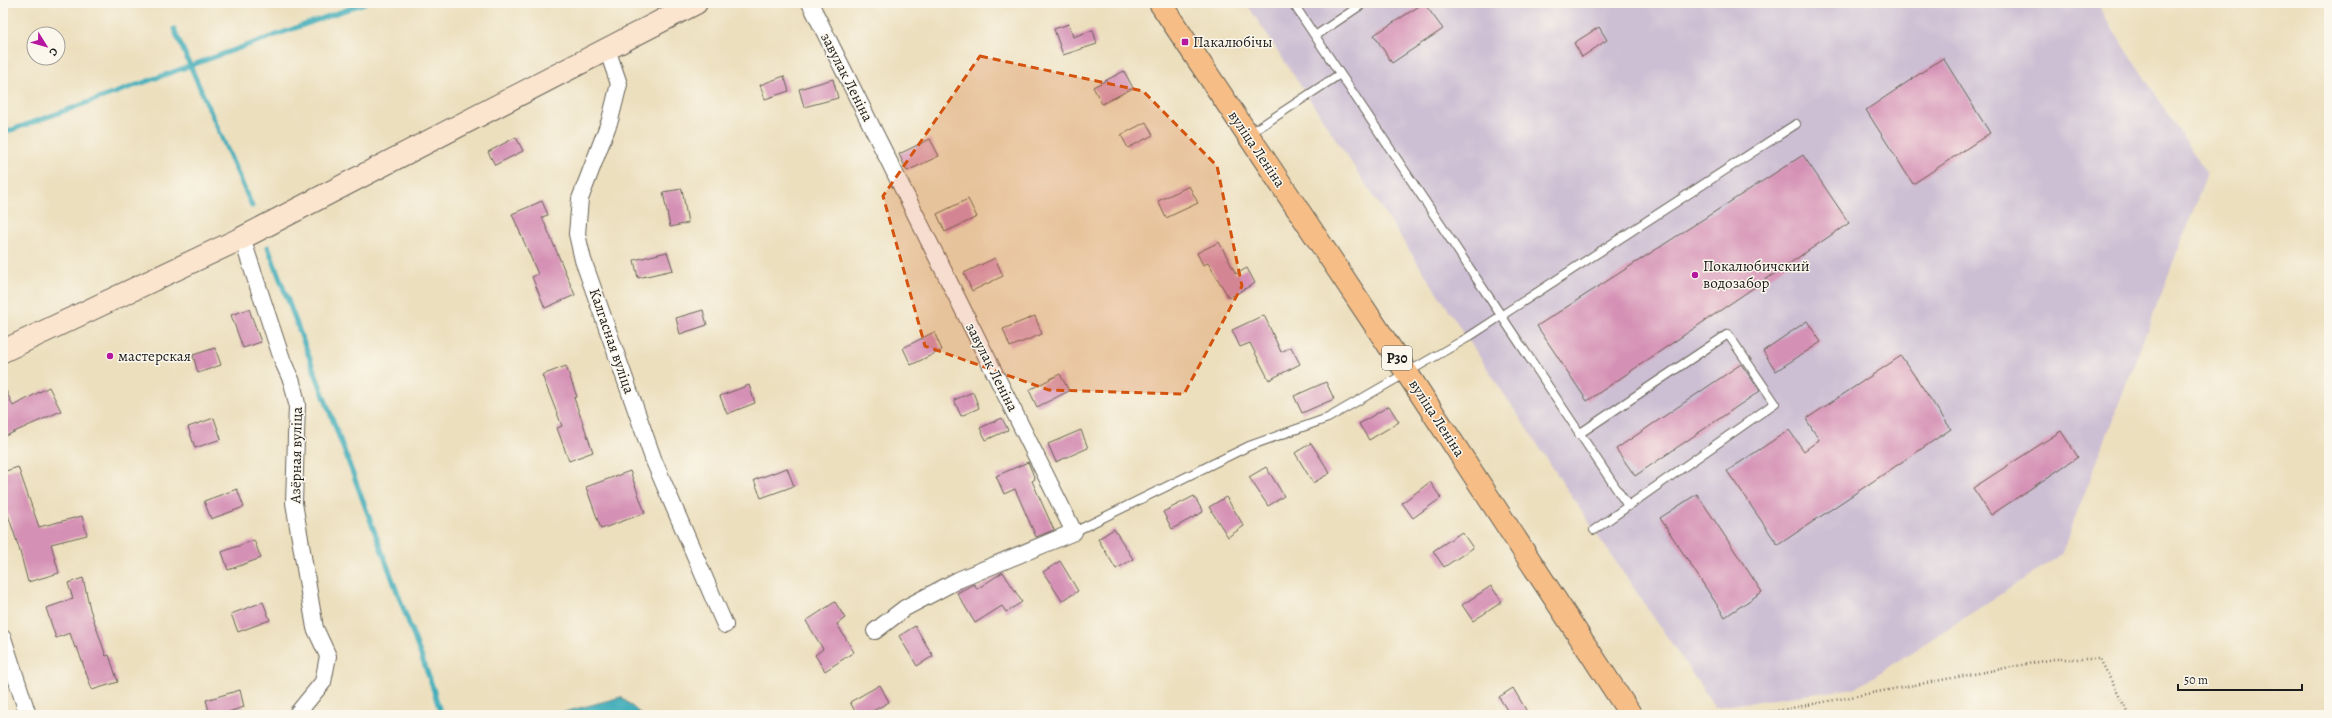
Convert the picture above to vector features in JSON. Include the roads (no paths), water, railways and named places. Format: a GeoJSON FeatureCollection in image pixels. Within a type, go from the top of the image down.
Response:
{"type":"FeatureCollection","features":[{"type":"Feature","properties":{"kind":"main road","name":"вуліца Леніна"},"geometry":{"type":"LineString","coordinates":[[1160,3],[1408,373],[1631,715]]}},
{"type":"Feature","properties":{"kind":"street"},"geometry":{"type":"LineString","coordinates":[[3,351],[242,238],[696,3]]}},
{"type":"Feature","properties":{"kind":"street","name":"завулак Леніна"},"geometry":{"type":"LineString","coordinates":[[810,3],[1074,532]]}},
{"type":"Feature","properties":{"kind":"street","name":"Калгасная вуліца"},"geometry":{"type":"LineString","coordinates":[[607,49],[619,84],[610,120],[580,199],[577,234],[583,260],[654,461],[725,625]]}},
{"type":"Feature","properties":{"kind":"street","name":"Азёрная вуліца"},"geometry":{"type":"LineString","coordinates":[[242,238],[283,362],[292,382],[297,404],[294,503],[316,628],[328,656],[323,682],[296,715]]}},
{"type":"Feature","properties":{"kind":"street"},"geometry":{"type":"LineString","coordinates":[[875,631],[905,608],[958,580],[1074,532]]}},
{"type":"Feature","properties":{"kind":"street"},"geometry":{"type":"LineString","coordinates":[[3,638],[28,715]]}},
{"type":"Feature","properties":{"kind":"lane"},"geometry":{"type":"LineString","coordinates":[[1293,3],[1628,506]]}},
{"type":"Feature","properties":{"kind":"lane"},"geometry":{"type":"LineString","coordinates":[[1315,36],[1364,3]]}},
{"type":"Feature","properties":{"kind":"lane"},"geometry":{"type":"LineString","coordinates":[[1248,135],[1340,74]]}},
{"type":"Feature","properties":{"kind":"lane"},"geometry":{"type":"LineString","coordinates":[[1074,532],[1249,446],[1328,418],[1408,373],[1501,316],[1796,124]]}},
{"type":"Feature","properties":{"kind":"lane"},"geometry":{"type":"LineString","coordinates":[[1579,434],[1728,334],[1775,403],[1594,530]]}},
{"type":"Feature","properties":{"kind":"water"},"geometry":{"type":"Polygon","coordinates":[[[621,697],[642,715],[553,715],[621,697]]]}},
{"type":"Feature","properties":{"kind":"waterway"},"geometry":{"type":"LineString","coordinates":[[3,133],[365,3]]}},
{"type":"Feature","properties":{"kind":"waterway"},"geometry":{"type":"LineString","coordinates":[[174,29],[252,206]]}},
{"type":"Feature","properties":{"kind":"waterway"},"geometry":{"type":"LineString","coordinates":[[268,247],[432,685],[441,715]]}},
{"type":"Feature","properties":{"kind":"place","name":"Пакалюбічы"},"geometry":{"type":"Point","coordinates":[1185,42]}},
{"type":"Feature","properties":{"kind":"place","name":"Покалюбичский водозабор"},"geometry":{"type":"Point","coordinates":[1695,275]}},
{"type":"Feature","properties":{"kind":"place","name":"мастерская"},"geometry":{"type":"Point","coordinates":[110,356]}}]}
